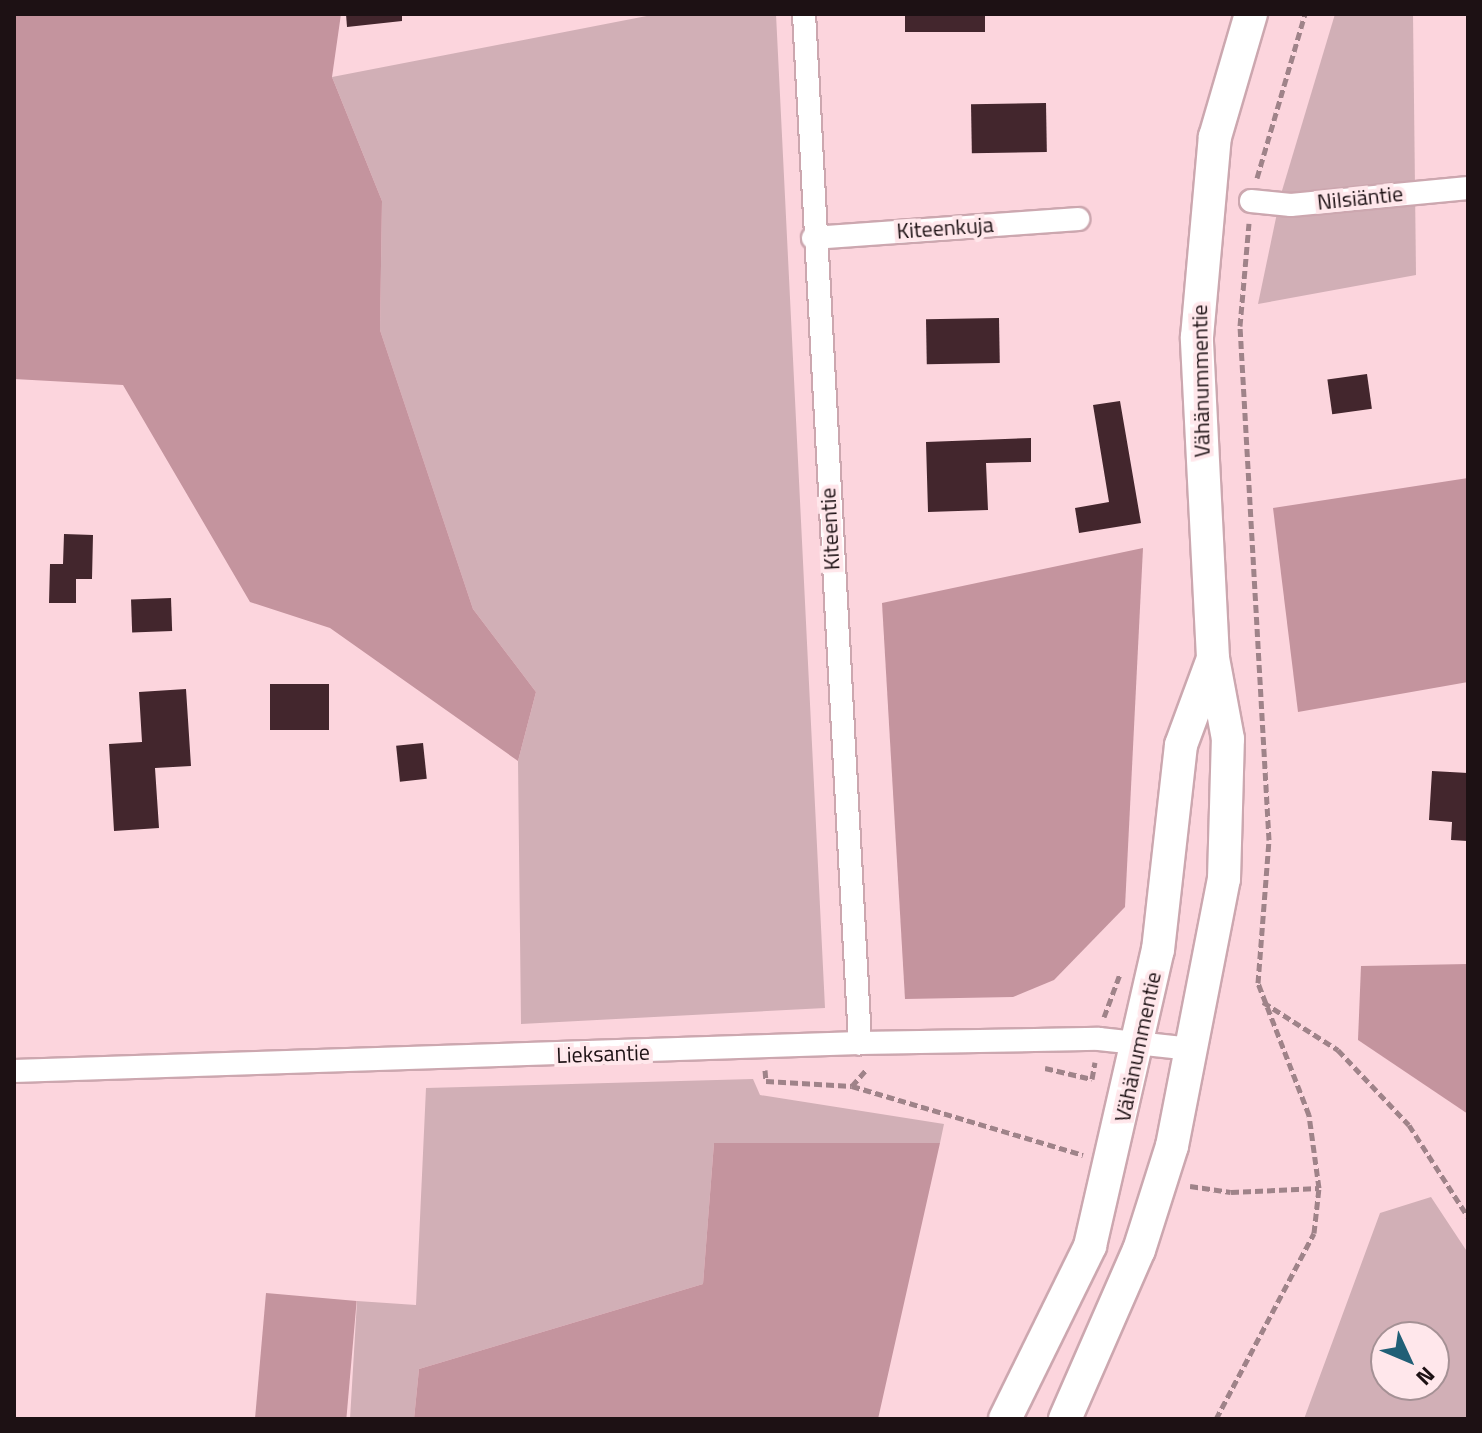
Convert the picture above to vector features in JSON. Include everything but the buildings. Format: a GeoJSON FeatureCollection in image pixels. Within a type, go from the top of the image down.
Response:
{"type":"FeatureCollection","features":[{"type":"Feature","properties":{"kind":"main road","name":"Vähänummentie"},"geometry":{"type":"LineString","coordinates":[[1065,1419],[1139,1250],[1191,1049],[1224,879],[1228,739],[1213,658],[1197,323],[1215,137],[1251,14]]}},
{"type":"Feature","properties":{"kind":"main road","name":"Vähänummentie"},"geometry":{"type":"LineString","coordinates":[[1005,1419],[1090,1246],[1158,950],[1181,745],[1213,658]]}},
{"type":"Feature","properties":{"kind":"street","name":"Kiteentie"},"geometry":{"type":"LineString","coordinates":[[804,14],[813,238],[860,1043]]}},
{"type":"Feature","properties":{"kind":"street","name":"Nilsiäntie"},"geometry":{"type":"LineString","coordinates":[[1251,201],[1291,205],[1468,188]]}},
{"type":"Feature","properties":{"kind":"street","name":"Kiteenkuja"},"geometry":{"type":"LineString","coordinates":[[813,238],[1078,219]]}},
{"type":"Feature","properties":{"kind":"street","name":"Lieksantie"},"geometry":{"type":"LineString","coordinates":[[14,1071],[762,1049],[860,1043],[1137,1042],[1191,1049]]}},
{"type":"Feature","properties":{"kind":"path"},"geometry":{"type":"LineString","coordinates":[[1216,1419],[1314,1233],[1319,1188],[1309,1115],[1262,1002],[1268,824],[1240,326],[1251,201],[1305,14]]}},
{"type":"Feature","properties":{"kind":"path"},"geometry":{"type":"LineString","coordinates":[[1262,1002],[1338,1050],[1409,1125],[1468,1217]]}},
{"type":"Feature","properties":{"kind":"path"},"geometry":{"type":"LineString","coordinates":[[762,1049],[766,1081],[852,1086],[1099,1160]]}},
{"type":"Feature","properties":{"kind":"path"},"geometry":{"type":"LineString","coordinates":[[1190,1186],[1231,1192],[1319,1188]]}},
{"type":"Feature","properties":{"kind":"shaded area"},"geometry":{"type":"Polygon","coordinates":[[[14,14],[341,14],[332,77],[382,201],[380,330],[473,609],[536,692],[518,761],[330,628],[250,602],[123,385],[14,379],[14,14]]]}},
{"type":"Feature","properties":{"kind":"shaded area"},"geometry":{"type":"Polygon","coordinates":[[[657,14],[776,14],[825,1008],[521,1024],[518,761],[536,692],[473,609],[380,330],[382,201],[332,77],[657,14]]]}},
{"type":"Feature","properties":{"kind":"shaded area"},"geometry":{"type":"Polygon","coordinates":[[[1335,14],[1413,14],[1416,275],[1258,304],[1281,194],[1335,14]]]}},
{"type":"Feature","properties":{"kind":"shaded area"},"geometry":{"type":"Polygon","coordinates":[[[1468,478],[1468,682],[1298,712],[1273,508],[1468,478]]]}},
{"type":"Feature","properties":{"kind":"shaded area"},"geometry":{"type":"Polygon","coordinates":[[[1143,548],[1125,907],[1054,980],[1013,997],[905,999],[882,603],[1143,548]]]}},
{"type":"Feature","properties":{"kind":"shaded area"},"geometry":{"type":"Polygon","coordinates":[[[1468,964],[1468,1114],[1358,1040],[1361,966],[1468,964]]]}},
{"type":"Feature","properties":{"kind":"shaded area"},"geometry":{"type":"Polygon","coordinates":[[[753,1079],[760,1095],[944,1124],[940,1143],[714,1143],[703,1284],[419,1369],[414,1419],[350,1419],[357,1301],[416,1305],[426,1088],[753,1079]]]}},
{"type":"Feature","properties":{"kind":"shaded area"},"geometry":{"type":"Polygon","coordinates":[[[714,1143],[940,1143],[878,1419],[414,1419],[419,1369],[703,1284],[714,1143]]]}},
{"type":"Feature","properties":{"kind":"shaded area"},"geometry":{"type":"Polygon","coordinates":[[[1431,1197],[1468,1253],[1468,1419],[1304,1419],[1380,1213],[1431,1197]]]}},
{"type":"Feature","properties":{"kind":"shaded area"},"geometry":{"type":"Polygon","coordinates":[[[266,1293],[357,1301],[346,1419],[255,1419],[266,1293]]]}}]}
